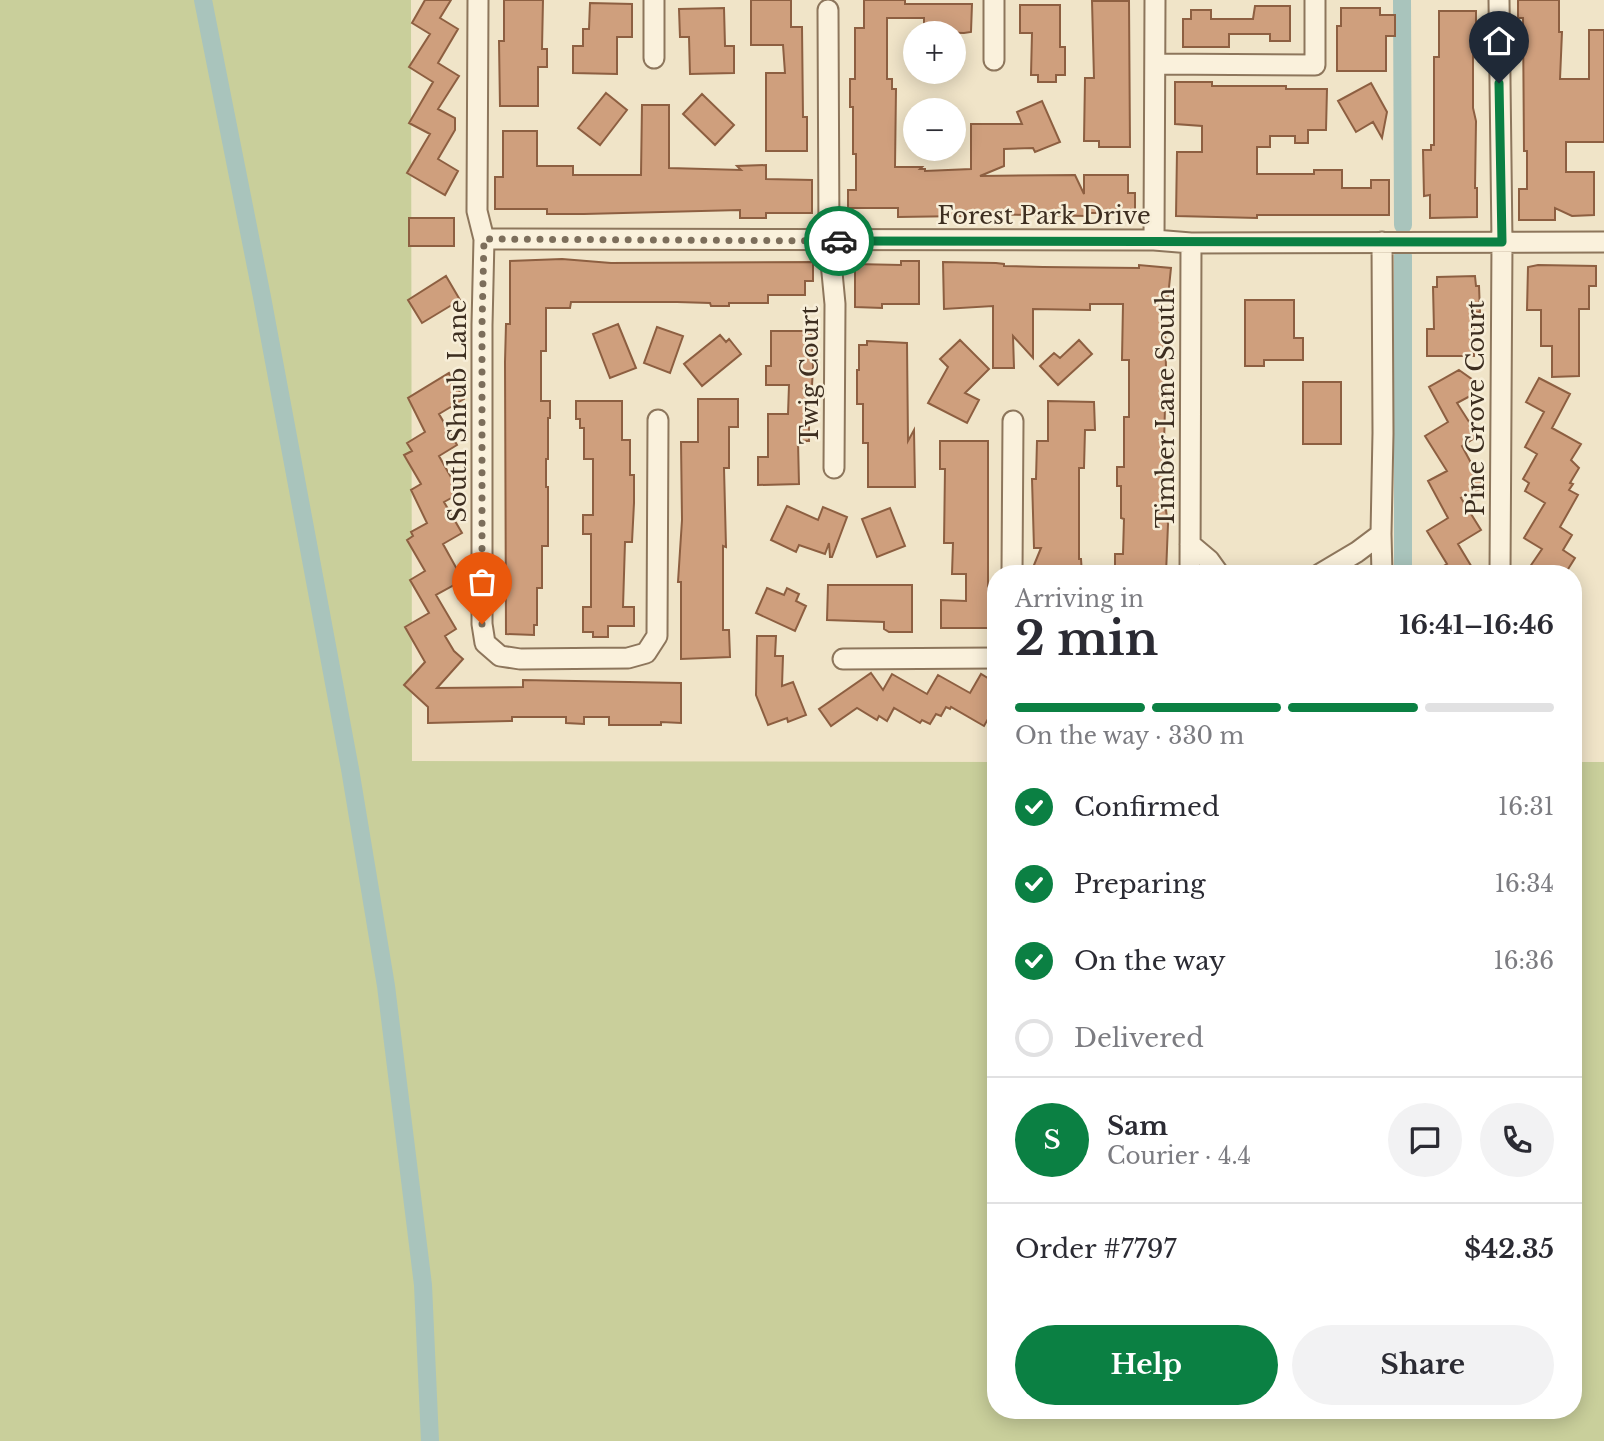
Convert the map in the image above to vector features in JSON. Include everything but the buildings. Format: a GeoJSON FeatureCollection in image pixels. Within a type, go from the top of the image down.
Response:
{"type":"FeatureCollection","features":[{"type":"Feature","properties":{"kind":"street"},"geometry":{"type":"LineString","coordinates":[[478,0],[477,211],[484,239]]}},
{"type":"Feature","properties":{"kind":"street"},"geometry":{"type":"LineString","coordinates":[[654,0],[654,58]]}},
{"type":"Feature","properties":{"kind":"street"},"geometry":{"type":"LineString","coordinates":[[994,0],[994,60]]}},
{"type":"Feature","properties":{"kind":"street"},"geometry":{"type":"LineString","coordinates":[[1154,240],[1155,0]]}},
{"type":"Feature","properties":{"kind":"street"},"geometry":{"type":"LineString","coordinates":[[1156,64],[1315,65],[1315,0]]}},
{"type":"Feature","properties":{"kind":"street","name":"Pine Grove Court"},"geometry":{"type":"LineString","coordinates":[[1499,0],[1502,242],[1500,565]]}},
{"type":"Feature","properties":{"kind":"street","name":"Twig Court"},"geometry":{"type":"LineString","coordinates":[[828,10],[829,241],[835,304],[834,468]]}},
{"type":"Feature","properties":{"kind":"street","name":"Forest Park Drive"},"geometry":{"type":"LineString","coordinates":[[484,239],[1154,240],[1191,243],[1604,242]]}},
{"type":"Feature","properties":{"kind":"street","name":"South Shrub Lane"},"geometry":{"type":"LineString","coordinates":[[484,239],[482,624],[485,643],[500,656],[520,659],[628,658],[646,653],[652,645],[657,636],[658,420]]}},
{"type":"Feature","properties":{"kind":"street"},"geometry":{"type":"LineString","coordinates":[[1382,242],[1382,565]]}},
{"type":"Feature","properties":{"kind":"street","name":"Timber Lane South"},"geometry":{"type":"LineString","coordinates":[[1190,565],[1191,243]]}},
{"type":"Feature","properties":{"kind":"street"},"geometry":{"type":"LineString","coordinates":[[1012,565],[1013,421]]}},
{"type":"Feature","properties":{"kind":"street"},"geometry":{"type":"LineString","coordinates":[[1335,565],[1381,534]]}},
{"type":"Feature","properties":{"kind":"street"},"geometry":{"type":"LineString","coordinates":[[1190,544],[1212,565]]}},
{"type":"Feature","properties":{"kind":"street"},"geometry":{"type":"LineString","coordinates":[[843,659],[987,658]]}},
{"type":"Feature","properties":{"kind":"green space"},"geometry":{"type":"Polygon","coordinates":[[[0,0],[411,0],[412,761],[987,762],[987,1419],[1582,1419],[1582,762],[1604,762],[1604,1441],[0,1441],[0,0]]]}},
{"type":"Feature","properties":{"kind":"waterway"},"geometry":{"type":"LineString","coordinates":[[203,0],[262,297],[350,769],[386,986],[423,1285],[430,1441]]}},
{"type":"Feature","properties":{"kind":"waterway"},"geometry":{"type":"LineString","coordinates":[[1402,0],[1403,225]]}},
{"type":"Feature","properties":{"kind":"waterway"},"geometry":{"type":"LineString","coordinates":[[1403,256],[1403,565]]}},
{"type":"Feature","properties":{"kind":"way so far"},"geometry":{"type":"LineString","coordinates":[[482,624],[484,239],[839,241]]}},
{"type":"Feature","properties":{"kind":"route"},"geometry":{"type":"LineString","coordinates":[[839,241],[1502,242],[1499,83]]}}]}
